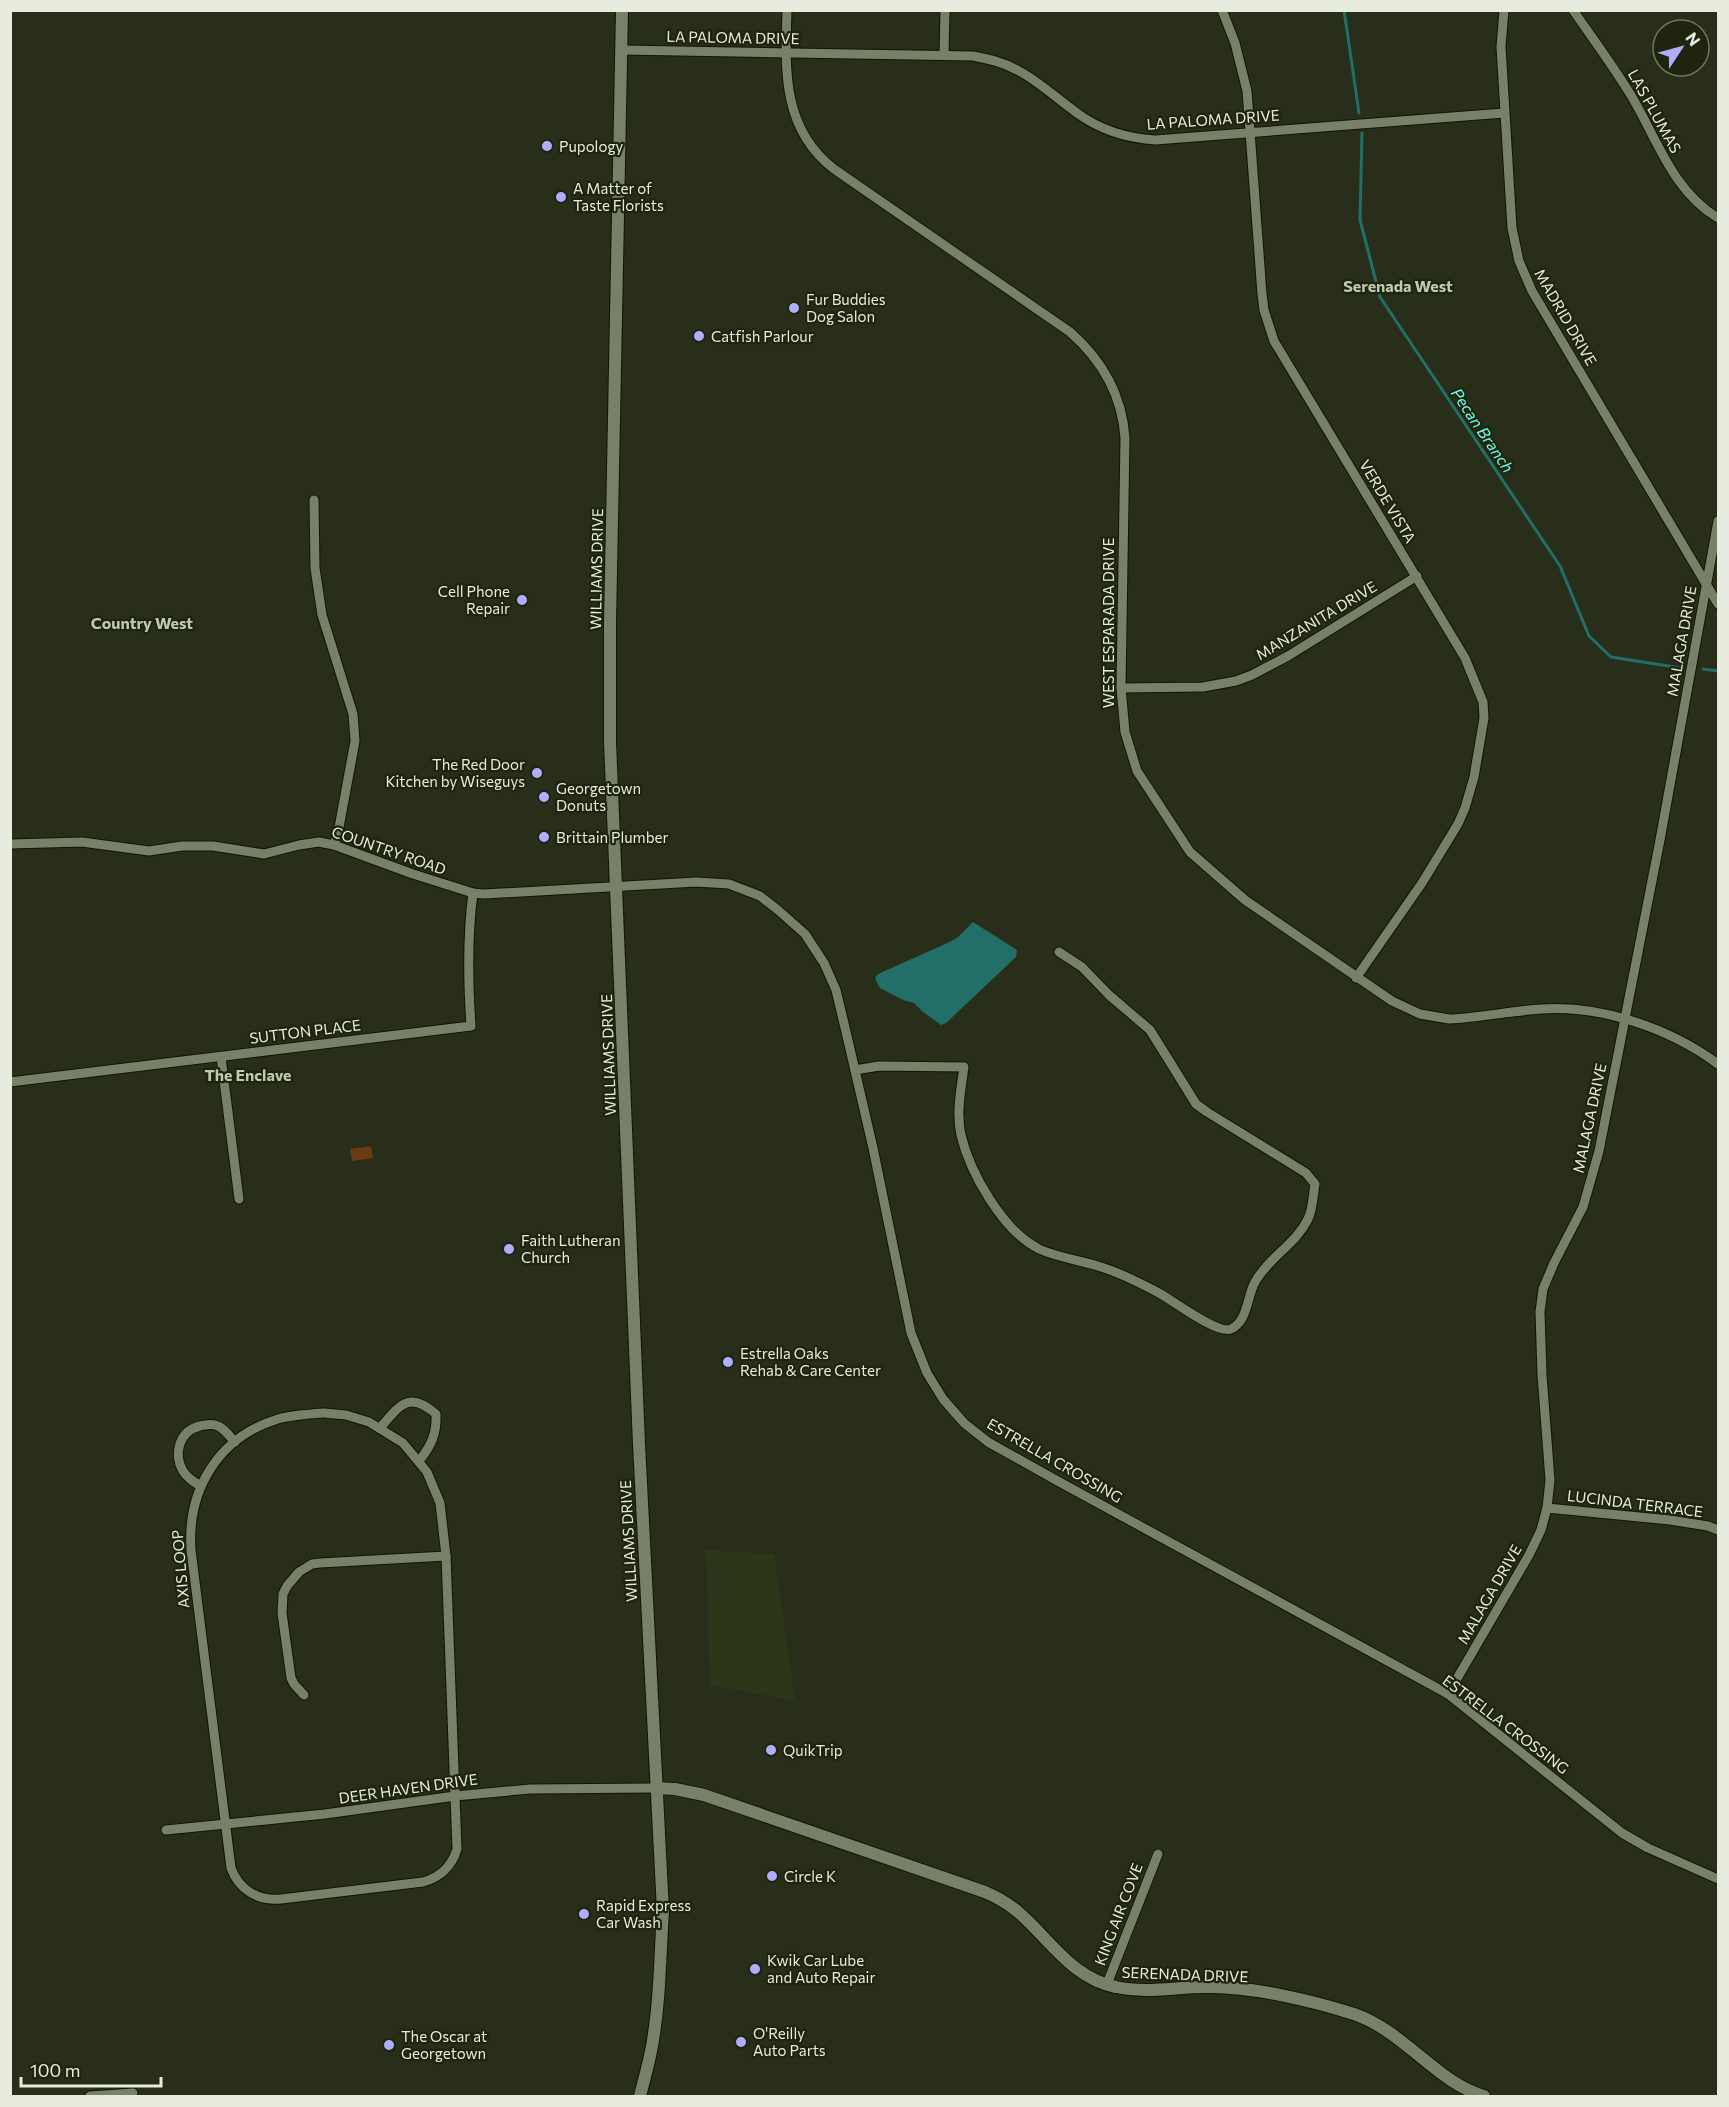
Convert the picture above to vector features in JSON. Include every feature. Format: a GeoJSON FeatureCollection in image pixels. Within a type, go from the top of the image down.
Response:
{"type":"FeatureCollection","features":[{"type":"Feature","properties":{"kind":"main road","name":"WILLIAMS DRIVE"},"geometry":{"type":"LineString","coordinates":[[622,10],[610,623],[610,742],[638,1422],[663,1911],[660,1977],[652,2047],[640,2097]]}},
{"type":"Feature","properties":{"kind":"main road","name":"SERENADA DRIVE"},"geometry":{"type":"LineString","coordinates":[[655,1788],[675,1789],[704,1795],[986,1892],[1017,1911],[1071,1966],[1093,1979],[1115,1987],[1140,1990],[1235,1988],[1279,1995],[1354,2014],[1386,2030],[1457,2084],[1484,2097]]}},
{"type":"Feature","properties":{"kind":"street","name":"WEST ESPARADA DRIVE"},"geometry":{"type":"LineString","coordinates":[[787,10],[787,76],[793,110],[804,135],[822,160],[1070,332],[1094,355],[1111,383],[1122,412],[1125,438],[1121,688],[1125,732],[1137,771],[1190,852],[1245,900],[1356,978],[1407,1010],[1435,1018],[1458,1019],[1534,1010],[1559,1009],[1592,1012],[1625,1020],[1683,1041],[1719,1064]]}},
{"type":"Feature","properties":{"kind":"street"},"geometry":{"type":"LineString","coordinates":[[944,55],[945,10]]}},
{"type":"Feature","properties":{"kind":"street","name":"VERDE VISTA"},"geometry":{"type":"LineString","coordinates":[[1222,10],[1242,67],[1246,91],[1262,294],[1271,333],[1281,355],[1465,658],[1483,702],[1482,737],[1470,792],[1458,824],[1422,883],[1356,978]]}},
{"type":"Feature","properties":{"kind":"street","name":"MADRID DRIVE"},"geometry":{"type":"LineString","coordinates":[[1504,10],[1501,47],[1512,228],[1525,276],[1719,604]]}},
{"type":"Feature","properties":{"kind":"street","name":"LAS PLUMAS"},"geometry":{"type":"LineString","coordinates":[[1573,10],[1620,76],[1678,182],[1699,205],[1719,219]]}},
{"type":"Feature","properties":{"kind":"street","name":"LA PALOMA DRIVE"},"geometry":{"type":"LineString","coordinates":[[622,50],[973,56],[1004,63],[1029,77],[1092,123],[1122,135],[1155,140],[1504,113]]}},
{"type":"Feature","properties":{"kind":"street"},"geometry":{"type":"LineString","coordinates":[[314,500],[315,568],[320,604],[353,714],[355,728],[355,741],[334,844]]}},
{"type":"Feature","properties":{"kind":"street","name":"MALAGA DRIVE"},"geometry":{"type":"LineString","coordinates":[[1448,1694],[1529,1555],[1541,1530],[1547,1508],[1550,1480],[1542,1375],[1540,1312],[1543,1289],[1588,1194],[1606,1119],[1719,521]]}},
{"type":"Feature","properties":{"kind":"street","name":"MANZANITA DRIVE"},"geometry":{"type":"LineString","coordinates":[[1121,688],[1203,687],[1236,681],[1252,675],[1417,576]]}},
{"type":"Feature","properties":{"kind":"street","name":"COUNTRY ROAD"},"geometry":{"type":"LineString","coordinates":[[10,844],[73,841],[149,850],[205,845],[257,854],[319,842],[334,844],[473,893],[616,887]]}},
{"type":"Feature","properties":{"kind":"street","name":"ESTRELLA CROSSING"},"geometry":{"type":"LineString","coordinates":[[616,887],[696,882],[729,885],[760,896],[805,934],[825,963],[836,990],[855,1070],[912,1333],[927,1373],[943,1399],[964,1423],[988,1442],[1448,1694],[1622,1833],[1648,1848],[1719,1879]]}},
{"type":"Feature","properties":{"kind":"street","name":"SUTTON PLACE"},"geometry":{"type":"LineString","coordinates":[[10,1082],[471,1026],[470,913],[473,893]]}},
{"type":"Feature","properties":{"kind":"street"},"geometry":{"type":"LineString","coordinates":[[855,1070],[886,1065],[964,1067],[959,1113],[961,1135],[974,1170],[990,1197],[1005,1220],[1023,1238],[1041,1250],[1125,1275],[1162,1294],[1212,1326],[1224,1330],[1231,1329],[1248,1305],[1252,1288],[1263,1267],[1298,1235],[1308,1218],[1315,1184],[1306,1173],[1196,1104],[1150,1030],[1109,995],[1082,967],[1059,952]]}},
{"type":"Feature","properties":{"kind":"street"},"geometry":{"type":"LineString","coordinates":[[221,1057],[239,1199]]}},
{"type":"Feature","properties":{"kind":"street"},"geometry":{"type":"LineString","coordinates":[[380,1428],[398,1407],[411,1402],[425,1404],[436,1414],[436,1432],[431,1446],[419,1461]]}},
{"type":"Feature","properties":{"kind":"street","name":"AXIS LOOP"},"geometry":{"type":"LineString","coordinates":[[312,1414],[346,1415],[380,1428],[403,1443],[419,1461],[432,1482],[440,1503],[446,1556],[457,1842],[455,1856],[447,1868],[437,1876],[423,1882],[266,1899],[247,1891],[234,1874],[225,1825],[191,1550],[192,1516],[201,1486],[211,1468],[235,1442],[251,1431],[288,1417],[312,1414]]}},
{"type":"Feature","properties":{"kind":"street"},"geometry":{"type":"LineString","coordinates":[[201,1486],[184,1473],[179,1462],[179,1447],[183,1436],[196,1427],[215,1424],[235,1442]]}},
{"type":"Feature","properties":{"kind":"street","name":"LUCINDA TERRACE"},"geometry":{"type":"LineString","coordinates":[[1547,1508],[1670,1520],[1719,1530]]}},
{"type":"Feature","properties":{"kind":"street"},"geometry":{"type":"LineString","coordinates":[[304,1695],[291,1678],[281,1604],[287,1586],[299,1572],[312,1564],[320,1563],[446,1556]]}},
{"type":"Feature","properties":{"kind":"street","name":"DEER HAVEN DRIVE"},"geometry":{"type":"LineString","coordinates":[[166,1830],[325,1814],[455,1796],[530,1789],[655,1788]]}},
{"type":"Feature","properties":{"kind":"street","name":"KING AIR COVE"},"geometry":{"type":"LineString","coordinates":[[1107,1984],[1158,1854]]}},
{"type":"Feature","properties":{"kind":"street"},"geometry":{"type":"LineString","coordinates":[[90,2097],[133,2093]]}},
{"type":"Feature","properties":{"kind":"shaded area"},"geometry":{"type":"Polygon","coordinates":[[[371,1146],[373,1158],[352,1161],[350,1149],[371,1146]]]}},
{"type":"Feature","properties":{"kind":"shaded area"},"geometry":{"type":"Polygon","coordinates":[[[706,1550],[774,1554],[795,1701],[710,1685],[706,1550]]]}},
{"type":"Feature","properties":{"kind":"water"},"geometry":{"type":"Polygon","coordinates":[[[973,922],[1017,950],[1016,957],[946,1023],[941,1025],[914,1003],[880,988],[875,978],[878,974],[957,938],[973,922]]]}},
{"type":"Feature","properties":{"kind":"waterway","name":"Pecan Branch"},"geometry":{"type":"LineString","coordinates":[[1344,10],[1359,113]]}},
{"type":"Feature","properties":{"kind":"waterway","name":"Pecan Branch"},"geometry":{"type":"LineString","coordinates":[[1362,133],[1360,220],[1380,297],[1560,566],[1589,636],[1611,657],[1681,668]]}},
{"type":"Feature","properties":{"kind":"waterway","name":"Pecan Branch"},"geometry":{"type":"LineString","coordinates":[[1703,669],[1718,671]]}},
{"type":"Feature","properties":{"kind":"place","name":"Pupology"},"geometry":{"type":"Point","coordinates":[547,146]}},
{"type":"Feature","properties":{"kind":"place","name":"A Matter of Taste Florists"},"geometry":{"type":"Point","coordinates":[561,197]}},
{"type":"Feature","properties":{"kind":"place","name":"Fur Buddies Dog Salon"},"geometry":{"type":"Point","coordinates":[794,308]}},
{"type":"Feature","properties":{"kind":"place","name":"Catfish Parlour"},"geometry":{"type":"Point","coordinates":[699,336]}},
{"type":"Feature","properties":{"kind":"place","name":"Cell Phone Repair"},"geometry":{"type":"Point","coordinates":[522,600]}},
{"type":"Feature","properties":{"kind":"place","name":"The Red Door Kitchen by Wiseguys"},"geometry":{"type":"Point","coordinates":[537,773]}},
{"type":"Feature","properties":{"kind":"place","name":"Georgetown Donuts"},"geometry":{"type":"Point","coordinates":[544,797]}},
{"type":"Feature","properties":{"kind":"place","name":"Brittain Plumber"},"geometry":{"type":"Point","coordinates":[544,837]}},
{"type":"Feature","properties":{"kind":"place","name":"Faith Lutheran Church"},"geometry":{"type":"Point","coordinates":[509,1249]}},
{"type":"Feature","properties":{"kind":"place","name":"Estrella Oaks Rehab & Care Center"},"geometry":{"type":"Point","coordinates":[728,1362]}},
{"type":"Feature","properties":{"kind":"place","name":"QuikTrip"},"geometry":{"type":"Point","coordinates":[771,1750]}},
{"type":"Feature","properties":{"kind":"place","name":"Circle K"},"geometry":{"type":"Point","coordinates":[772,1876]}},
{"type":"Feature","properties":{"kind":"place","name":"Rapid Express Car Wash"},"geometry":{"type":"Point","coordinates":[584,1914]}},
{"type":"Feature","properties":{"kind":"place","name":"Kwik Car Lube and Auto Repair"},"geometry":{"type":"Point","coordinates":[755,1969]}},
{"type":"Feature","properties":{"kind":"place","name":"O'Reilly Auto Parts"},"geometry":{"type":"Point","coordinates":[741,2042]}},
{"type":"Feature","properties":{"kind":"place","name":"The Oscar at Georgetown"},"geometry":{"type":"Point","coordinates":[389,2045]}},
{"type":"Feature","properties":{"kind":"district","name":"Serenada West"},"geometry":{"type":"Point","coordinates":[1398,285]}},
{"type":"Feature","properties":{"kind":"district","name":"Country West"},"geometry":{"type":"Point","coordinates":[142,622]}},
{"type":"Feature","properties":{"kind":"district","name":"The Enclave"},"geometry":{"type":"Point","coordinates":[248,1074]}}]}
